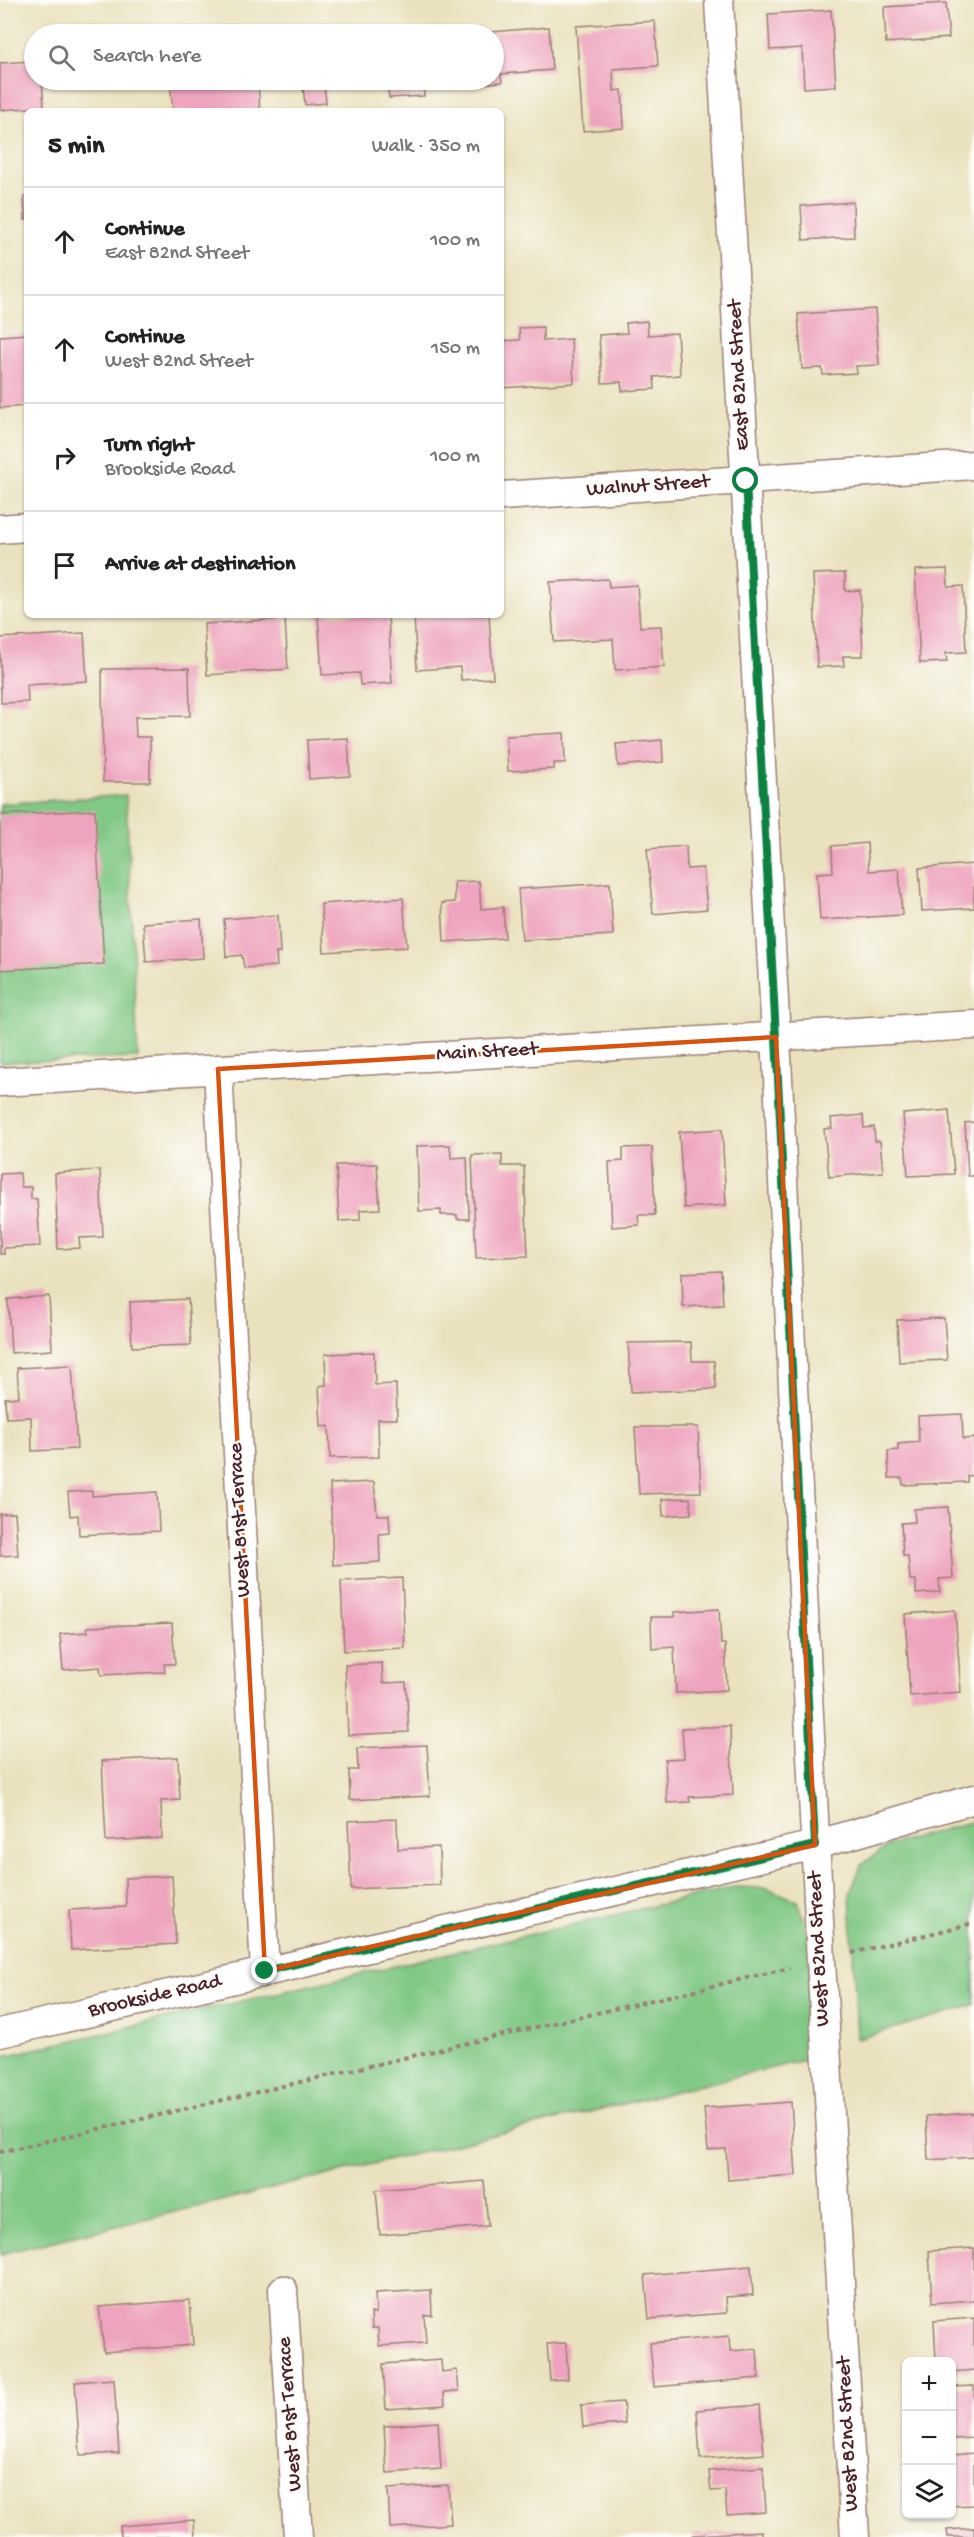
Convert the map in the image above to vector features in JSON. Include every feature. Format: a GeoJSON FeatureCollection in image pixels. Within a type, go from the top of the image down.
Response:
{"type":"FeatureCollection","features":[{"type":"Feature","properties":{"kind":"street","name":"East 82nd Street"},"geometry":{"type":"LineString","coordinates":[[719,0],[776,1037]]}},
{"type":"Feature","properties":{"kind":"street","name":"Walnut Street"},"geometry":{"type":"LineString","coordinates":[[504,496],[974,465]]}},
{"type":"Feature","properties":{"kind":"street"},"geometry":{"type":"LineString","coordinates":[[0,529],[24,527]]}},
{"type":"Feature","properties":{"kind":"street","name":"Main Street"},"geometry":{"type":"LineString","coordinates":[[0,1082],[974,1025]]}},
{"type":"Feature","properties":{"kind":"street","name":"West 82nd Street"},"geometry":{"type":"LineString","coordinates":[[776,1037],[821,1961],[855,2537]]}},
{"type":"Feature","properties":{"kind":"street","name":"West 81st Terrace"},"geometry":{"type":"LineString","coordinates":[[218,1069],[265,1971]]}},
{"type":"Feature","properties":{"kind":"street","name":"Brookside Road"},"geometry":{"type":"LineString","coordinates":[[0,2033],[815,1845],[974,1799]]}},
{"type":"Feature","properties":{"kind":"street","name":"West 81st Terrace"},"geometry":{"type":"LineString","coordinates":[[283,2290],[298,2537]]}},
{"type":"Feature","properties":{"kind":"path"},"geometry":{"type":"LineString","coordinates":[[0,2152],[821,1961],[974,1923]]}},
{"type":"Feature","properties":{"kind":"highlighted area"},"geometry":{"type":"Polygon","coordinates":[[[776,1037],[815,1845],[265,1971],[218,1069],[776,1037]]]}},
{"type":"Feature","properties":{"kind":"green space"},"geometry":{"type":"Polygon","coordinates":[[[126,795],[138,1058],[0,1062],[0,804],[126,795]]]}},
{"type":"Feature","properties":{"kind":"green space"},"geometry":{"type":"Polygon","coordinates":[[[974,1821],[974,2005],[857,2039],[850,1893],[861,1865],[889,1845],[974,1821]]]}},
{"type":"Feature","properties":{"kind":"green space"},"geometry":{"type":"Polygon","coordinates":[[[735,1887],[767,1888],[798,1901],[808,1933],[813,2058],[0,2254],[0,2057],[735,1887]]]}},
{"type":"Feature","properties":{"kind":"building"},"geometry":{"type":"Polygon","coordinates":[[[946,3],[949,38],[886,43],[884,7],[946,3]]]}},
{"type":"Feature","properties":{"kind":"building"},"geometry":{"type":"Polygon","coordinates":[[[831,10],[836,86],[804,88],[802,48],[770,50],[768,14],[831,10]]]}},
{"type":"Feature","properties":{"kind":"building"},"geometry":{"type":"Polygon","coordinates":[[[655,21],[658,66],[613,69],[614,91],[622,90],[624,128],[583,131],[576,26],[655,21]]]}},
{"type":"Feature","properties":{"kind":"building"},"geometry":{"type":"Polygon","coordinates":[[[549,27],[552,70],[504,74],[504,31],[549,27]]]}},
{"type":"Feature","properties":{"kind":"building"},"geometry":{"type":"Polygon","coordinates":[[[24,62],[24,90],[43,90],[44,107],[0,110],[0,63],[24,62]]]}},
{"type":"Feature","properties":{"kind":"building"},"geometry":{"type":"Polygon","coordinates":[[[171,90],[258,90],[260,108],[173,108],[171,90]]]}},
{"type":"Feature","properties":{"kind":"building"},"geometry":{"type":"Polygon","coordinates":[[[303,90],[325,90],[326,103],[305,105],[303,90]]]}},
{"type":"Feature","properties":{"kind":"building"},"geometry":{"type":"Polygon","coordinates":[[[388,90],[424,90],[424,96],[389,98],[388,90]]]}},
{"type":"Feature","properties":{"kind":"building"},"geometry":{"type":"Polygon","coordinates":[[[853,202],[854,237],[803,240],[801,206],[853,202]]]}},
{"type":"Feature","properties":{"kind":"building"},"geometry":{"type":"Polygon","coordinates":[[[875,309],[879,365],[856,366],[857,373],[823,375],[822,368],[802,369],[798,314],[875,309]]]}},
{"type":"Feature","properties":{"kind":"building"},"geometry":{"type":"Polygon","coordinates":[[[647,321],[648,335],[677,333],[680,375],[654,377],[655,389],[622,391],[621,382],[602,383],[599,335],[627,333],[626,323],[647,321]]]}},
{"type":"Feature","properties":{"kind":"building"},"geometry":{"type":"Polygon","coordinates":[[[543,327],[543,341],[571,339],[574,383],[504,388],[504,341],[520,340],[519,328],[543,327]]]}},
{"type":"Feature","properties":{"kind":"building"},"geometry":{"type":"Polygon","coordinates":[[[24,334],[24,406],[0,408],[0,336],[24,334]]]}},
{"type":"Feature","properties":{"kind":"building"},"geometry":{"type":"Polygon","coordinates":[[[947,569],[948,587],[963,586],[966,652],[946,653],[947,662],[920,663],[915,570],[947,569]]]}},
{"type":"Feature","properties":{"kind":"building"},"geometry":{"type":"Polygon","coordinates":[[[845,573],[845,591],[860,590],[863,656],[843,656],[844,666],[817,667],[813,574],[845,573]]]}},
{"type":"Feature","properties":{"kind":"building"},"geometry":{"type":"Polygon","coordinates":[[[608,579],[609,587],[637,585],[640,627],[661,626],[664,667],[615,670],[613,639],[554,642],[550,582],[608,579]]]}},
{"type":"Feature","properties":{"kind":"building"},"geometry":{"type":"Polygon","coordinates":[[[318,618],[388,618],[392,683],[360,685],[359,673],[322,675],[318,618]]]}},
{"type":"Feature","properties":{"kind":"building"},"geometry":{"type":"Polygon","coordinates":[[[414,618],[489,618],[493,678],[461,680],[460,667],[417,670],[414,618]]]}},
{"type":"Feature","properties":{"kind":"building"},"geometry":{"type":"Polygon","coordinates":[[[285,619],[288,669],[207,675],[204,624],[285,619]]]}},
{"type":"Feature","properties":{"kind":"building"},"geometry":{"type":"Polygon","coordinates":[[[84,633],[87,681],[27,685],[28,702],[1,703],[0,638],[84,633]]]}},
{"type":"Feature","properties":{"kind":"building"},"geometry":{"type":"Polygon","coordinates":[[[189,668],[190,716],[135,717],[136,737],[150,737],[150,782],[103,782],[102,669],[189,668]]]}},
{"type":"Feature","properties":{"kind":"building"},"geometry":{"type":"Polygon","coordinates":[[[564,733],[565,763],[554,763],[554,769],[508,771],[506,736],[564,733]]]}},
{"type":"Feature","properties":{"kind":"building"},"geometry":{"type":"Polygon","coordinates":[[[348,738],[350,776],[309,779],[307,740],[348,738]]]}},
{"type":"Feature","properties":{"kind":"building"},"geometry":{"type":"Polygon","coordinates":[[[662,740],[663,762],[618,766],[616,744],[662,740]]]}},
{"type":"Feature","properties":{"kind":"building"},"geometry":{"type":"Polygon","coordinates":[[[95,810],[104,964],[0,970],[0,815],[95,810]]]}},
{"type":"Feature","properties":{"kind":"building"},"geometry":{"type":"Polygon","coordinates":[[[867,843],[869,871],[899,869],[902,915],[820,920],[817,873],[833,872],[832,846],[867,843]]]}},
{"type":"Feature","properties":{"kind":"building"},"geometry":{"type":"Polygon","coordinates":[[[686,846],[687,869],[703,868],[707,909],[653,914],[647,849],[686,846]]]}},
{"type":"Feature","properties":{"kind":"building"},"geometry":{"type":"Polygon","coordinates":[[[974,864],[974,908],[922,911],[919,868],[974,864]]]}},
{"type":"Feature","properties":{"kind":"building"},"geometry":{"type":"Polygon","coordinates":[[[479,881],[481,909],[503,907],[505,938],[444,942],[442,903],[455,902],[454,882],[479,881]]]}},
{"type":"Feature","properties":{"kind":"building"},"geometry":{"type":"Polygon","coordinates":[[[610,883],[613,935],[522,940],[518,889],[610,883]]]}},
{"type":"Feature","properties":{"kind":"building"},"geometry":{"type":"Polygon","coordinates":[[[403,898],[407,947],[324,952],[321,904],[403,898]]]}},
{"type":"Feature","properties":{"kind":"building"},"geometry":{"type":"Polygon","coordinates":[[[278,915],[280,953],[276,953],[277,966],[244,968],[242,955],[226,957],[224,919],[278,915]]]}},
{"type":"Feature","properties":{"kind":"building"},"geometry":{"type":"Polygon","coordinates":[[[201,919],[203,958],[146,962],[143,923],[201,919]]]}},
{"type":"Feature","properties":{"kind":"building"},"geometry":{"type":"Polygon","coordinates":[[[949,1110],[954,1174],[908,1176],[903,1114],[949,1110]]]}},
{"type":"Feature","properties":{"kind":"building"},"geometry":{"type":"Polygon","coordinates":[[[863,1115],[864,1128],[874,1127],[875,1141],[880,1141],[883,1172],[829,1177],[824,1129],[832,1128],[831,1118],[863,1115]]]}},
{"type":"Feature","properties":{"kind":"building"},"geometry":{"type":"Polygon","coordinates":[[[974,1122],[974,1176],[968,1176],[965,1123],[974,1122]]]}},
{"type":"Feature","properties":{"kind":"building"},"geometry":{"type":"Polygon","coordinates":[[[722,1129],[726,1205],[684,1208],[679,1132],[722,1129]]]}},
{"type":"Feature","properties":{"kind":"building"},"geometry":{"type":"Polygon","coordinates":[[[450,1145],[451,1158],[467,1157],[469,1219],[457,1219],[457,1215],[441,1215],[441,1210],[419,1211],[417,1146],[450,1145]]]}},
{"type":"Feature","properties":{"kind":"building"},"geometry":{"type":"Polygon","coordinates":[[[652,1147],[655,1215],[638,1215],[639,1225],[612,1227],[609,1162],[623,1161],[623,1148],[652,1147]]]}},
{"type":"Feature","properties":{"kind":"building"},"geometry":{"type":"Polygon","coordinates":[[[502,1154],[502,1166],[524,1166],[528,1256],[476,1258],[472,1155],[502,1154]]]}},
{"type":"Feature","properties":{"kind":"building"},"geometry":{"type":"Polygon","coordinates":[[[377,1164],[380,1209],[360,1210],[360,1220],[339,1221],[336,1165],[377,1164]]]}},
{"type":"Feature","properties":{"kind":"building"},"geometry":{"type":"Polygon","coordinates":[[[100,1170],[103,1237],[79,1238],[80,1248],[58,1249],[55,1173],[100,1170]]]}},
{"type":"Feature","properties":{"kind":"building"},"geometry":{"type":"Polygon","coordinates":[[[20,1173],[21,1187],[31,1187],[31,1199],[37,1199],[40,1246],[4,1248],[4,1254],[0,1254],[0,1174],[20,1173]]]}},
{"type":"Feature","properties":{"kind":"building"},"geometry":{"type":"Polygon","coordinates":[[[721,1271],[723,1305],[683,1307],[682,1273],[721,1271]]]}},
{"type":"Feature","properties":{"kind":"building"},"geometry":{"type":"Polygon","coordinates":[[[49,1296],[52,1350],[11,1353],[8,1299],[49,1296]]]}},
{"type":"Feature","properties":{"kind":"building"},"geometry":{"type":"Polygon","coordinates":[[[188,1299],[191,1345],[132,1347],[130,1302],[188,1299]]]}},
{"type":"Feature","properties":{"kind":"building"},"geometry":{"type":"Polygon","coordinates":[[[944,1318],[947,1360],[899,1362],[897,1320],[944,1318]]]}},
{"type":"Feature","properties":{"kind":"building"},"geometry":{"type":"Polygon","coordinates":[[[691,1342],[692,1361],[714,1361],[716,1389],[631,1392],[628,1343],[691,1342]]]}},
{"type":"Feature","properties":{"kind":"building"},"geometry":{"type":"Polygon","coordinates":[[[374,1352],[375,1385],[396,1384],[397,1419],[378,1419],[379,1457],[330,1458],[329,1426],[321,1427],[319,1386],[326,1385],[325,1354],[374,1352]]]}},
{"type":"Feature","properties":{"kind":"building"},"geometry":{"type":"Polygon","coordinates":[[[72,1365],[77,1449],[32,1451],[31,1417],[6,1418],[5,1398],[19,1397],[17,1368],[72,1365]]]}},
{"type":"Feature","properties":{"kind":"building"},"geometry":{"type":"Polygon","coordinates":[[[962,1414],[963,1439],[974,1438],[974,1475],[967,1476],[967,1482],[903,1485],[902,1478],[889,1478],[888,1451],[898,1450],[898,1444],[919,1442],[918,1416],[962,1414]]]}},
{"type":"Feature","properties":{"kind":"building"},"geometry":{"type":"Polygon","coordinates":[[[635,1427],[698,1427],[701,1492],[639,1494],[635,1427]]]}},
{"type":"Feature","properties":{"kind":"building"},"geometry":{"type":"Polygon","coordinates":[[[374,1482],[377,1515],[389,1515],[390,1533],[379,1534],[380,1562],[333,1565],[330,1484],[374,1482]]]}},
{"type":"Feature","properties":{"kind":"building"},"geometry":{"type":"Polygon","coordinates":[[[92,1491],[92,1496],[157,1492],[159,1531],[79,1535],[78,1515],[70,1516],[68,1492],[92,1491]]]}},
{"type":"Feature","properties":{"kind":"building"},"geometry":{"type":"Polygon","coordinates":[[[690,1498],[691,1514],[663,1516],[662,1499],[690,1498]]]}},
{"type":"Feature","properties":{"kind":"building"},"geometry":{"type":"Polygon","coordinates":[[[948,1507],[953,1578],[939,1579],[940,1592],[916,1594],[916,1580],[910,1580],[908,1556],[903,1556],[901,1523],[915,1522],[914,1509],[948,1507]]]}},
{"type":"Feature","properties":{"kind":"building"},"geometry":{"type":"Polygon","coordinates":[[[15,1513],[18,1555],[0,1556],[0,1514],[15,1513]]]}},
{"type":"Feature","properties":{"kind":"building"},"geometry":{"type":"Polygon","coordinates":[[[402,1578],[405,1648],[344,1651],[341,1581],[402,1578]]]}},
{"type":"Feature","properties":{"kind":"building"},"geometry":{"type":"Polygon","coordinates":[[[719,1609],[721,1644],[725,1644],[727,1690],[676,1693],[674,1647],[652,1649],[651,1617],[674,1617],[674,1612],[719,1609]]]}},
{"type":"Feature","properties":{"kind":"building"},"geometry":{"type":"Polygon","coordinates":[[[955,1610],[961,1692],[910,1696],[905,1614],[955,1610]]]}},
{"type":"Feature","properties":{"kind":"building"},"geometry":{"type":"Polygon","coordinates":[[[172,1623],[175,1664],[164,1664],[165,1672],[101,1675],[100,1667],[63,1670],[60,1634],[88,1632],[87,1627],[172,1623]]]}},
{"type":"Feature","properties":{"kind":"building"},"geometry":{"type":"Polygon","coordinates":[[[382,1663],[383,1683],[406,1682],[409,1732],[348,1735],[345,1665],[382,1663]]]}},
{"type":"Feature","properties":{"kind":"building"},"geometry":{"type":"Polygon","coordinates":[[[730,1726],[733,1795],[689,1797],[690,1802],[667,1803],[665,1759],[684,1758],[682,1728],[730,1726]]]}},
{"type":"Feature","properties":{"kind":"building"},"geometry":{"type":"Polygon","coordinates":[[[427,1745],[430,1796],[350,1800],[349,1770],[358,1770],[357,1748],[427,1745]]]}},
{"type":"Feature","properties":{"kind":"building"},"geometry":{"type":"Polygon","coordinates":[[[178,1757],[180,1800],[161,1801],[162,1838],[106,1841],[102,1761],[178,1757]]]}},
{"type":"Feature","properties":{"kind":"building"},"geometry":{"type":"Polygon","coordinates":[[[397,1819],[398,1849],[439,1847],[440,1885],[351,1889],[348,1821],[397,1819]]]}},
{"type":"Feature","properties":{"kind":"building"},"geometry":{"type":"Polygon","coordinates":[[[172,1876],[176,1944],[71,1950],[69,1910],[126,1907],[125,1878],[172,1876]]]}},
{"type":"Feature","properties":{"kind":"building"},"geometry":{"type":"Polygon","coordinates":[[[791,2102],[796,2175],[728,2180],[726,2149],[708,2150],[704,2108],[791,2102]]]}},
{"type":"Feature","properties":{"kind":"building"},"geometry":{"type":"Polygon","coordinates":[[[974,2113],[974,2157],[928,2160],[926,2116],[974,2113]]]}},
{"type":"Feature","properties":{"kind":"building"},"geometry":{"type":"Polygon","coordinates":[[[484,2181],[488,2226],[380,2235],[376,2190],[484,2181]]]}},
{"type":"Feature","properties":{"kind":"building"},"geometry":{"type":"Polygon","coordinates":[[[974,2248],[974,2300],[932,2303],[929,2251],[974,2248]]]}},
{"type":"Feature","properties":{"kind":"building"},"geometry":{"type":"Polygon","coordinates":[[[751,2266],[753,2295],[726,2297],[727,2313],[649,2319],[645,2275],[751,2266]]]}},
{"type":"Feature","properties":{"kind":"building"},"geometry":{"type":"Polygon","coordinates":[[[431,2290],[432,2315],[424,2315],[426,2343],[379,2346],[378,2328],[372,2328],[371,2313],[376,2313],[375,2293],[431,2290]]]}},
{"type":"Feature","properties":{"kind":"building"},"geometry":{"type":"Polygon","coordinates":[[[190,2300],[193,2345],[104,2352],[99,2307],[190,2300]]]}},
{"type":"Feature","properties":{"kind":"building"},"geometry":{"type":"Polygon","coordinates":[[[974,2318],[974,2370],[956,2372],[956,2357],[936,2357],[934,2321],[974,2318]]]}},
{"type":"Feature","properties":{"kind":"building"},"geometry":{"type":"Polygon","coordinates":[[[729,2336],[730,2351],[757,2349],[759,2378],[654,2387],[650,2343],[729,2336]]]}},
{"type":"Feature","properties":{"kind":"building"},"geometry":{"type":"Polygon","coordinates":[[[566,2343],[568,2379],[550,2380],[547,2344],[566,2343]]]}},
{"type":"Feature","properties":{"kind":"building"},"geometry":{"type":"Polygon","coordinates":[[[441,2360],[442,2372],[457,2370],[459,2391],[444,2392],[445,2405],[386,2409],[383,2364],[441,2360]]]}},
{"type":"Feature","properties":{"kind":"building"},"geometry":{"type":"Polygon","coordinates":[[[114,2379],[119,2453],[80,2455],[75,2382],[114,2379]]]}},
{"type":"Feature","properties":{"kind":"building"},"geometry":{"type":"Polygon","coordinates":[[[974,2386],[974,2438],[956,2439],[956,2387],[974,2386]]]}},
{"type":"Feature","properties":{"kind":"building"},"geometry":{"type":"Polygon","coordinates":[[[623,2402],[625,2424],[583,2427],[581,2405],[623,2402]]]}},
{"type":"Feature","properties":{"kind":"building"},"geometry":{"type":"Polygon","coordinates":[[[760,2405],[764,2454],[700,2459],[697,2410],[760,2405]]]}},
{"type":"Feature","properties":{"kind":"building"},"geometry":{"type":"Polygon","coordinates":[[[438,2422],[441,2469],[387,2473],[384,2426],[438,2422]]]}},
{"type":"Feature","properties":{"kind":"building"},"geometry":{"type":"Polygon","coordinates":[[[974,2453],[974,2505],[956,2506],[956,2455],[974,2453]]]}},
{"type":"Feature","properties":{"kind":"building"},"geometry":{"type":"Polygon","coordinates":[[[763,2467],[766,2512],[727,2515],[725,2490],[711,2491],[709,2471],[763,2467]]]}},
{"type":"Feature","properties":{"kind":"building"},"geometry":{"type":"Polygon","coordinates":[[[448,2485],[451,2524],[390,2528],[388,2489],[448,2485]]]}},
{"type":"Feature","properties":{"kind":"building"},"geometry":{"type":"Polygon","coordinates":[[[194,2520],[195,2537],[121,2537],[120,2526],[194,2520]]]}},
{"type":"Feature","properties":{"kind":"building"},"geometry":{"type":"Polygon","coordinates":[[[974,2528],[974,2537],[948,2537],[947,2530],[974,2528]]]}},
{"type":"Feature","properties":{"kind":"building"},"geometry":{"type":"Polygon","coordinates":[[[762,2531],[762,2537],[693,2537],[693,2535],[762,2531]]]}},
{"type":"Feature","properties":{"kind":"route"},"geometry":{"type":"LineString","coordinates":[[265,1971],[815,1845],[776,1037],[746,481]]}}]}
